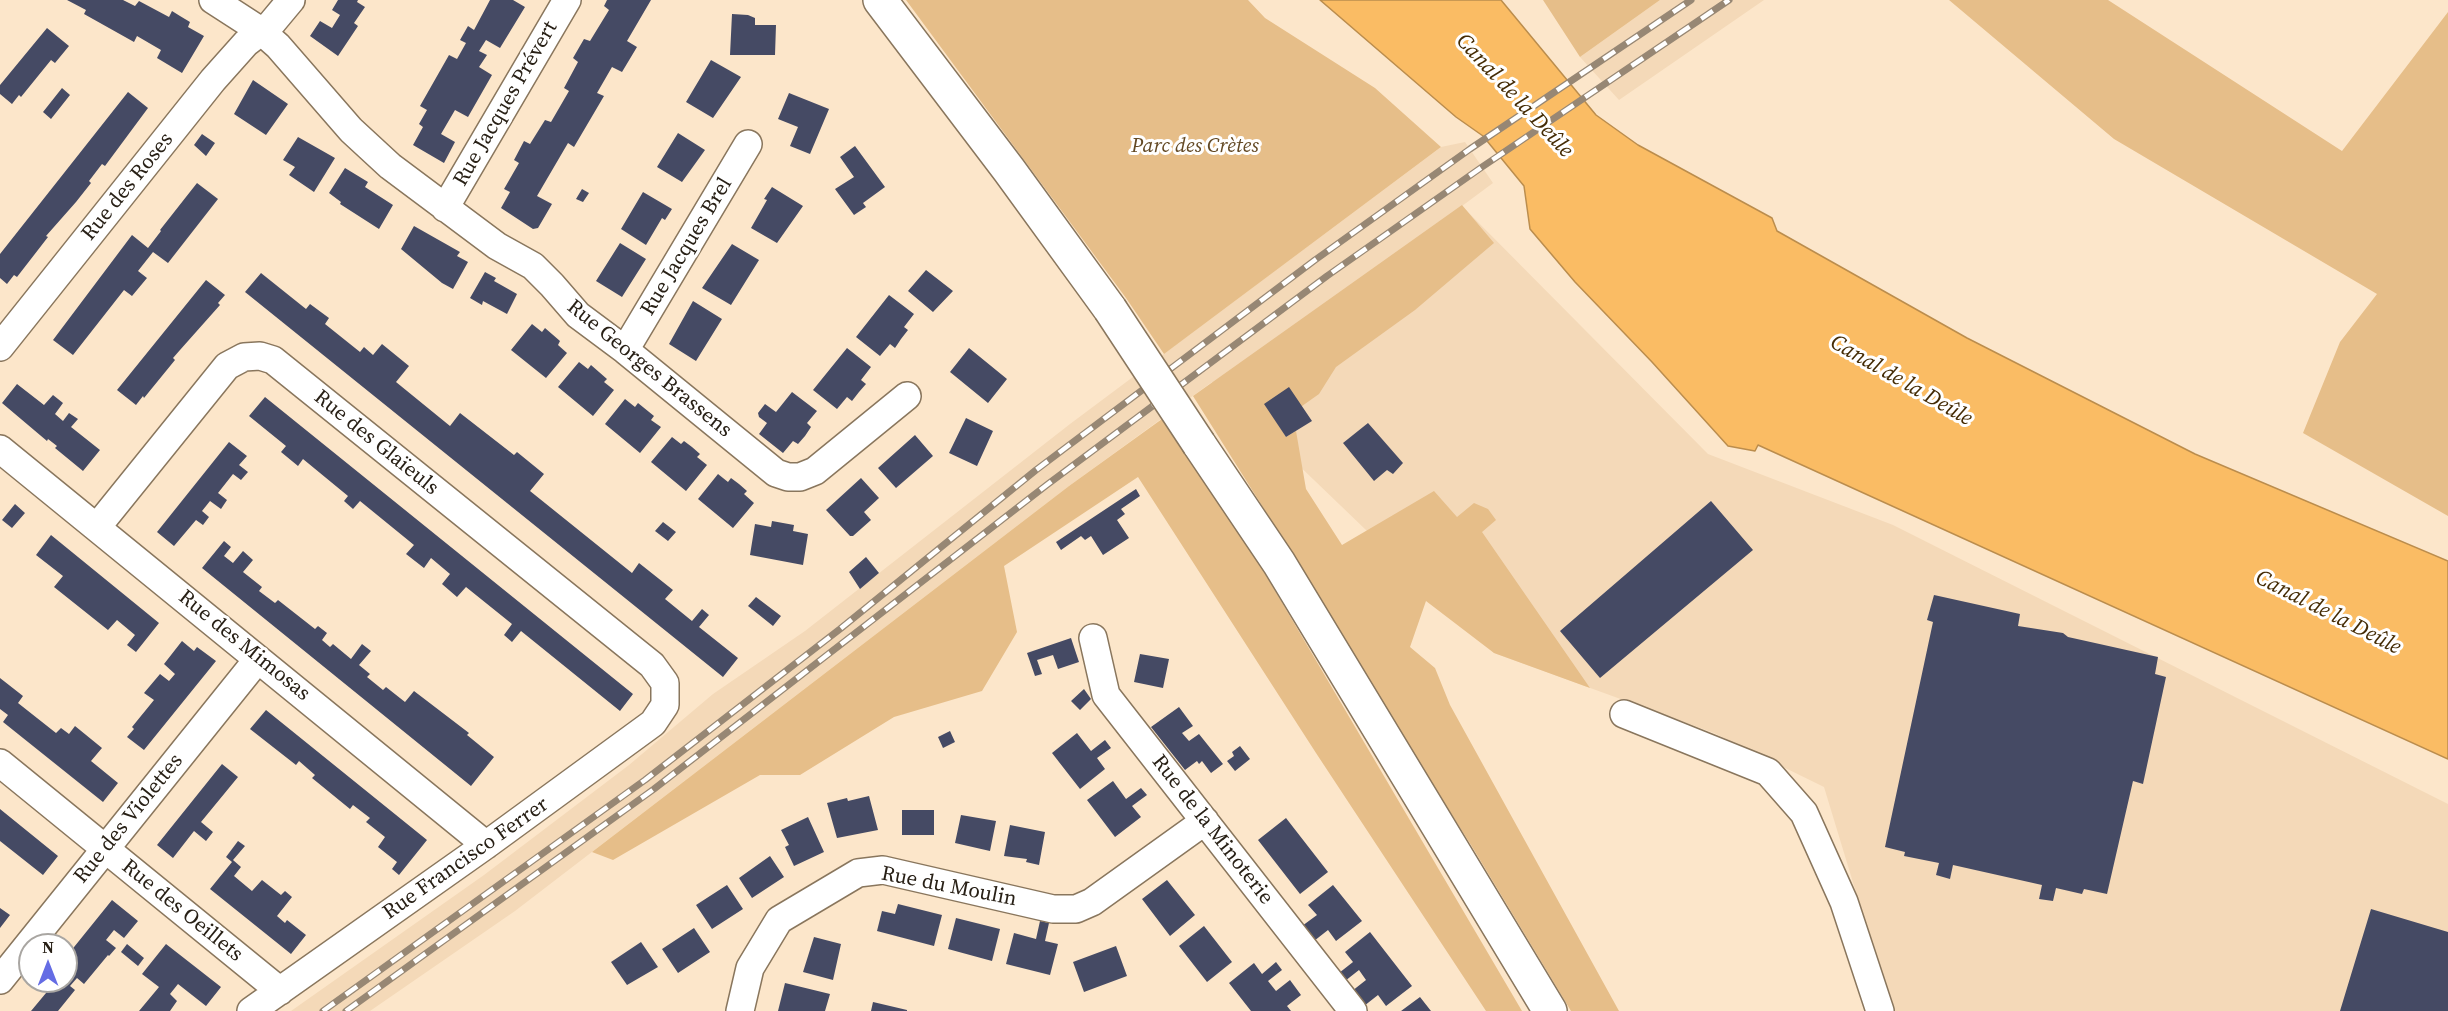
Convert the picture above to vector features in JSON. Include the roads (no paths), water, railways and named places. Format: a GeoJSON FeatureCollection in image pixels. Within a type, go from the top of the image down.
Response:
{"type":"FeatureCollection","features":[{"type":"Feature","properties":{"kind":"main road"},"geometry":{"type":"LineString","coordinates":[[880,0],[1009,170],[1110,309],[1279,563],[1550,1011]]}},
{"type":"Feature","properties":{"kind":"street","name":"Rue Georges Brassens"},"geometry":{"type":"LineString","coordinates":[[213,0],[261,31],[278,46],[351,130],[390,166],[497,246],[533,266],[578,315],[625,350],[776,473],[788,477],[800,477],[815,471],[907,396]]}},
{"type":"Feature","properties":{"kind":"street"},"geometry":{"type":"LineString","coordinates":[[261,31],[272,24],[291,0]]}},
{"type":"Feature","properties":{"kind":"street","name":"Rue Jacques Prévert"},"geometry":{"type":"LineString","coordinates":[[445,207],[567,0]]}},
{"type":"Feature","properties":{"kind":"street","name":"Rue des Roses"},"geometry":{"type":"LineString","coordinates":[[0,347],[213,80],[246,43],[261,31]]}},
{"type":"Feature","properties":{"kind":"street","name":"Rue Jacques Brel"},"geometry":{"type":"LineString","coordinates":[[625,350],[748,144]]}},
{"type":"Feature","properties":{"kind":"street","name":"Rue des Glaïeuls"},"geometry":{"type":"LineString","coordinates":[[96,527],[227,366],[244,357],[260,356],[273,360],[651,666],[665,683],[666,695]]}},
{"type":"Feature","properties":{"kind":"street","name":"Rue des Mimosas"},"geometry":{"type":"LineString","coordinates":[[0,449],[486,845]]}},
{"type":"Feature","properties":{"kind":"street","name":"Rue de la Minoterie"},"geometry":{"type":"LineString","coordinates":[[1093,638],[1106,695],[1353,1011]]}},
{"type":"Feature","properties":{"kind":"street","name":"Rue des Violettes"},"geometry":{"type":"LineString","coordinates":[[0,980],[258,659]]}},
{"type":"Feature","properties":{"kind":"street","name":"Rue Francisco Ferrer"},"geometry":{"type":"LineString","coordinates":[[251,1011],[654,723],[661,714],[666,695]]}},
{"type":"Feature","properties":{"kind":"street"},"geometry":{"type":"LineString","coordinates":[[1624,714],[1768,772],[1804,813],[1844,902],[1880,1011]]}},
{"type":"Feature","properties":{"kind":"street","name":"Rue des Oeillets"},"geometry":{"type":"LineString","coordinates":[[0,763],[280,991]]}},
{"type":"Feature","properties":{"kind":"street","name":"Rue du Moulin"},"geometry":{"type":"LineString","coordinates":[[740,1011],[750,968],[779,920],[858,873],[883,870],[1053,909],[1076,909],[1092,902],[1205,822]]}},
{"type":"Feature","properties":{"kind":"water","name":"Canal de la Deûle"},"geometry":{"type":"Polygon","coordinates":[[[1320,0],[1501,0],[1596,115],[1638,145],[1772,218],[1777,231],[1967,338],[2195,454],[2448,561],[2448,759],[1758,445],[1755,451],[1728,446],[1575,282],[1530,229],[1524,186],[1483,136],[1456,117],[1320,0]]]}},
{"type":"Feature","properties":{"kind":"railway"},"geometry":{"type":"LineString","coordinates":[[323,1011],[645,780],[840,629],[1036,470],[1315,260],[1470,149],[1691,0]]}},
{"type":"Feature","properties":{"kind":"railway"},"geometry":{"type":"LineString","coordinates":[[346,1011],[654,789],[1048,484],[1327,276],[1482,167],[1729,0]]}},
{"type":"Feature","properties":{"kind":"park label","name":"Parc des Crètes"},"geometry":{"type":"Point","coordinates":[1195,147]}}]}
